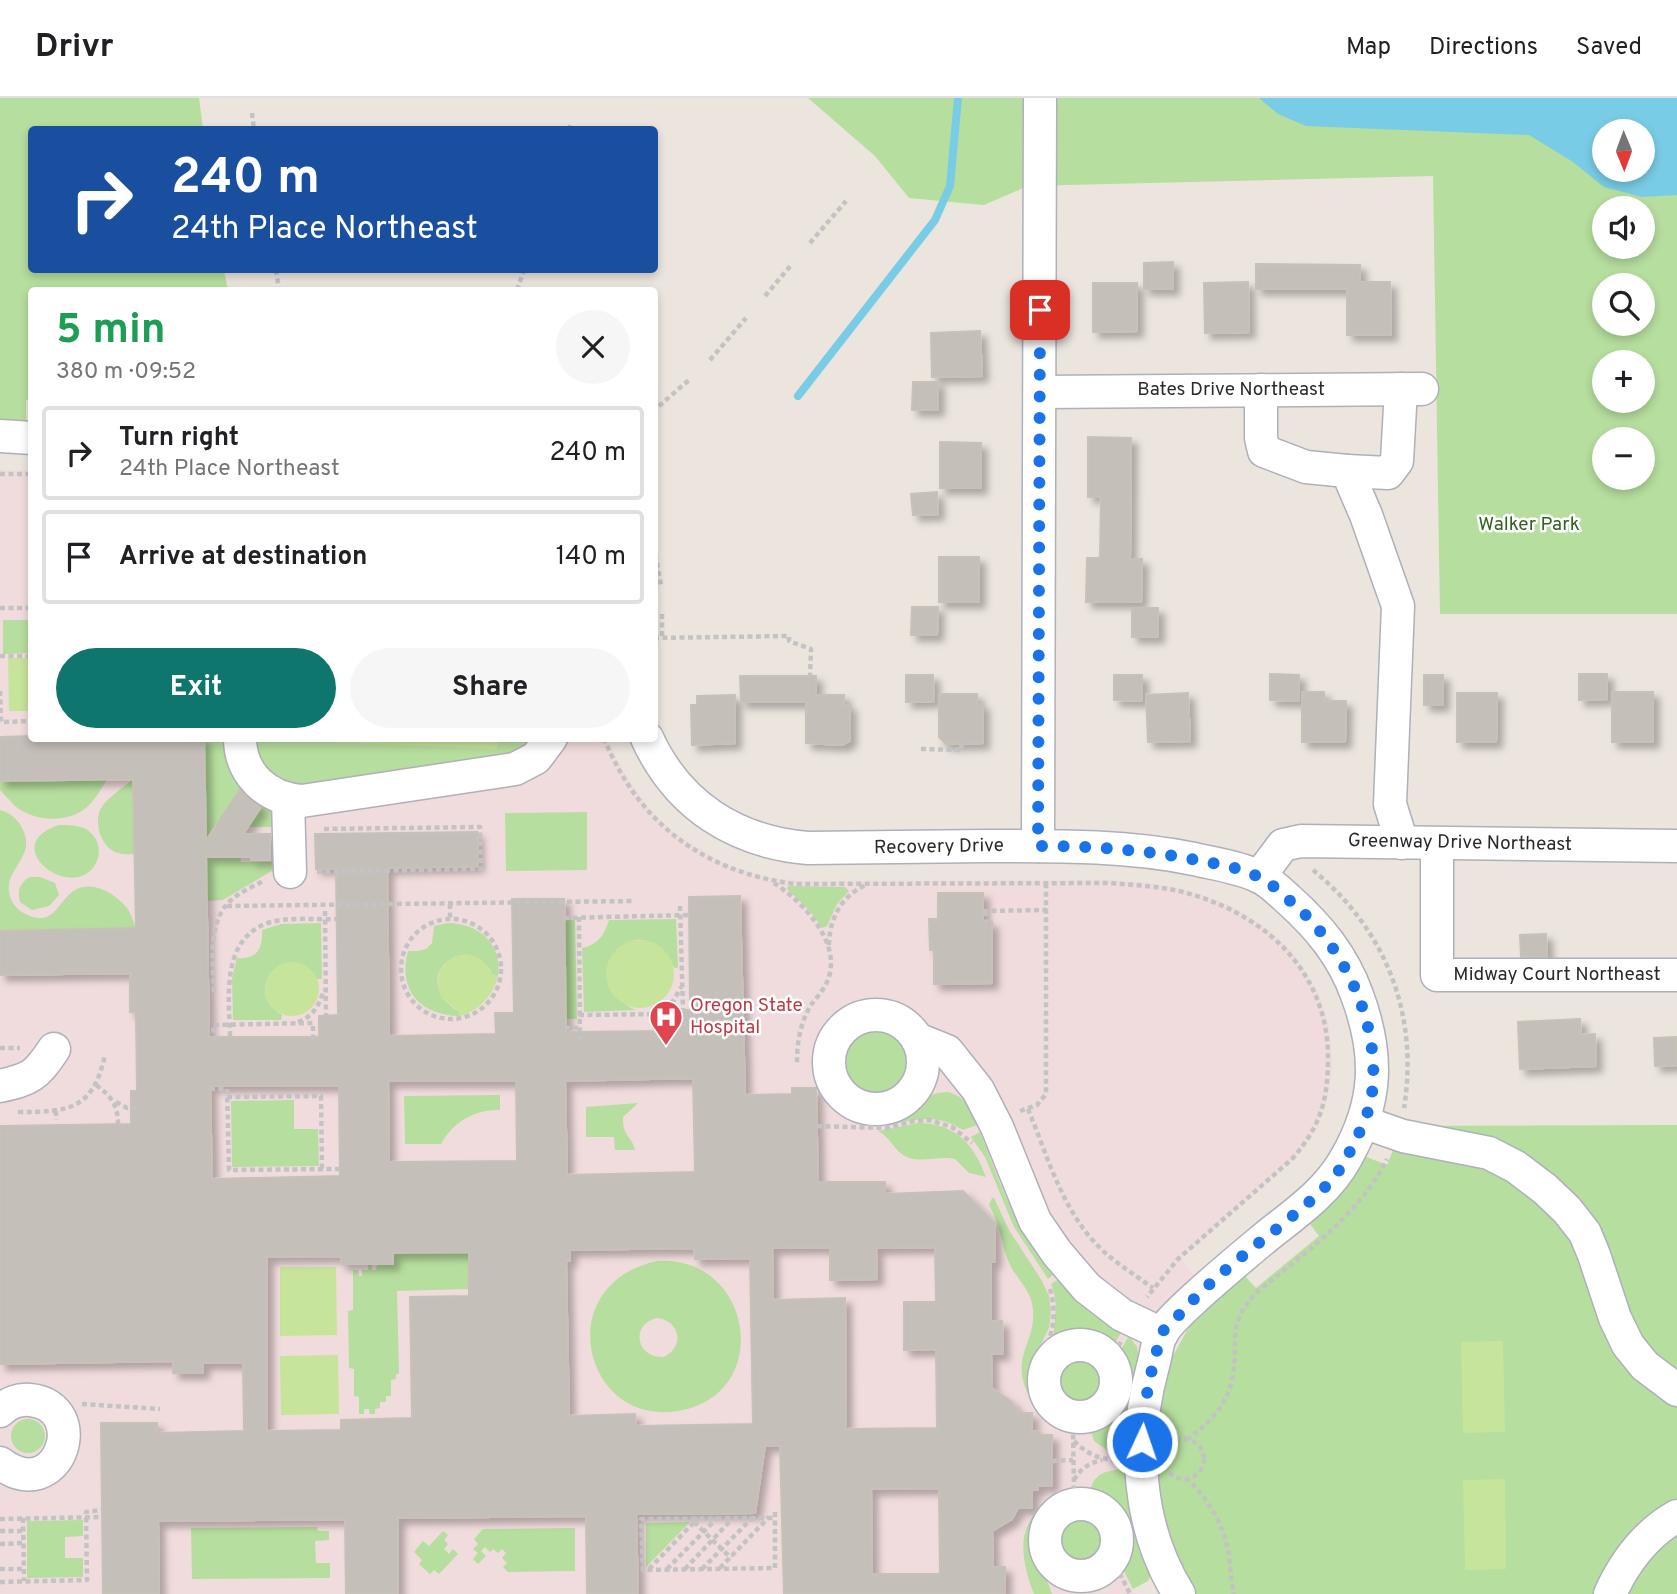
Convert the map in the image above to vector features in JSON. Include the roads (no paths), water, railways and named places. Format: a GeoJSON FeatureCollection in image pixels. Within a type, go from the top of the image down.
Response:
{"type":"FeatureCollection","features":[{"type":"Feature","properties":{"kind":"street"},"geometry":{"type":"LineString","coordinates":[[1038,846],[1040,98]]}},
{"type":"Feature","properties":{"kind":"street","name":"Bates Drive Northeast"},"geometry":{"type":"LineString","coordinates":[[1040,392],[1412,389],[1397,460],[1388,473],[1347,471]]}},
{"type":"Feature","properties":{"kind":"street"},"geometry":{"type":"LineString","coordinates":[[1261,390],[1261,438],[1264,451],[1306,467],[1347,471],[1366,515],[1398,606],[1390,804],[1402,843]]}},
{"type":"Feature","properties":{"kind":"street"},"geometry":{"type":"LineString","coordinates":[[0,436],[28,438]]}},
{"type":"Feature","properties":{"kind":"street"},"geometry":{"type":"LineString","coordinates":[[240,742],[242,761],[247,771],[265,788],[288,799],[316,800],[514,769],[536,758],[548,742]]}},
{"type":"Feature","properties":{"kind":"street","name":"Recovery Drive"},"geometry":{"type":"LineString","coordinates":[[650,742],[657,760],[690,800],[711,816],[755,839],[808,848],[1038,846],[1125,848],[1172,855],[1223,865],[1259,877],[1308,917],[1327,938],[1352,979],[1364,1014],[1370,1048],[1370,1102],[1345,1160],[1328,1184],[1298,1212],[1225,1270],[1162,1334],[1143,1410],[1144,1502],[1154,1542],[1168,1576],[1179,1594]]}},
{"type":"Feature","properties":{"kind":"street"},"geometry":{"type":"LineString","coordinates":[[288,799],[290,872]]}},
{"type":"Feature","properties":{"kind":"street","name":"Greenway Drive Northeast"},"geometry":{"type":"LineString","coordinates":[[1259,877],[1283,845],[1301,841],[1677,846]]}},
{"type":"Feature","properties":{"kind":"street","name":"Midway Court Northeast"},"geometry":{"type":"LineString","coordinates":[[1437,844],[1437,975],[1677,975]]}},
{"type":"Feature","properties":{"kind":"street"},"geometry":{"type":"LineString","coordinates":[[917,1039],[947,1051],[978,1090],[997,1128],[1035,1220],[1057,1253],[1087,1288],[1122,1315],[1162,1334]]}},
{"type":"Feature","properties":{"kind":"street"},"geometry":{"type":"LineString","coordinates":[[6,1099],[19,1082],[39,1072],[54,1049]]}},
{"type":"Feature","properties":{"kind":"street"},"geometry":{"type":"LineString","coordinates":[[1363,1122],[1403,1136],[1489,1153],[1516,1167],[1545,1189],[1567,1210],[1585,1233],[1615,1318],[1628,1345],[1645,1366],[1677,1390]]}},
{"type":"Feature","properties":{"kind":"street"},"geometry":{"type":"LineString","coordinates":[[0,1411],[14,1401],[38,1401],[50,1407],[58,1416],[65,1439],[62,1452],[46,1470],[21,1475],[0,1464]]}},
{"type":"Feature","properties":{"kind":"street"},"geometry":{"type":"LineString","coordinates":[[1074,1492],[1085,1503],[1107,1514],[1114,1524],[1118,1536],[1112,1558],[1102,1569],[1079,1577],[1057,1568],[1050,1559],[1045,1549],[1047,1526],[1074,1492]]}},
{"type":"Feature","properties":{"kind":"street"},"geometry":{"type":"LineString","coordinates":[[1610,1594],[1630,1556],[1652,1534],[1677,1516]]}},
{"type":"Feature","properties":{"kind":"water"},"geometry":{"type":"Polygon","coordinates":[[[1259,98],[1677,98],[1677,195],[1638,196],[1604,187],[1598,182],[1656,182],[1656,119],[1592,119],[1592,177],[1573,162],[1529,135],[1306,126],[1278,114],[1259,98]]]}},
{"type":"Feature","properties":{"kind":"waterway"},"geometry":{"type":"LineString","coordinates":[[798,396],[935,220],[950,186],[958,98]]}},
{"type":"Feature","properties":{"kind":"place","name":"Oregon State Hospital"},"geometry":{"type":"Point","coordinates":[666,1047]}},
{"type":"Feature","properties":{"kind":"park label","name":"Walker Park"},"geometry":{"type":"Point","coordinates":[1529,525]}}]}
